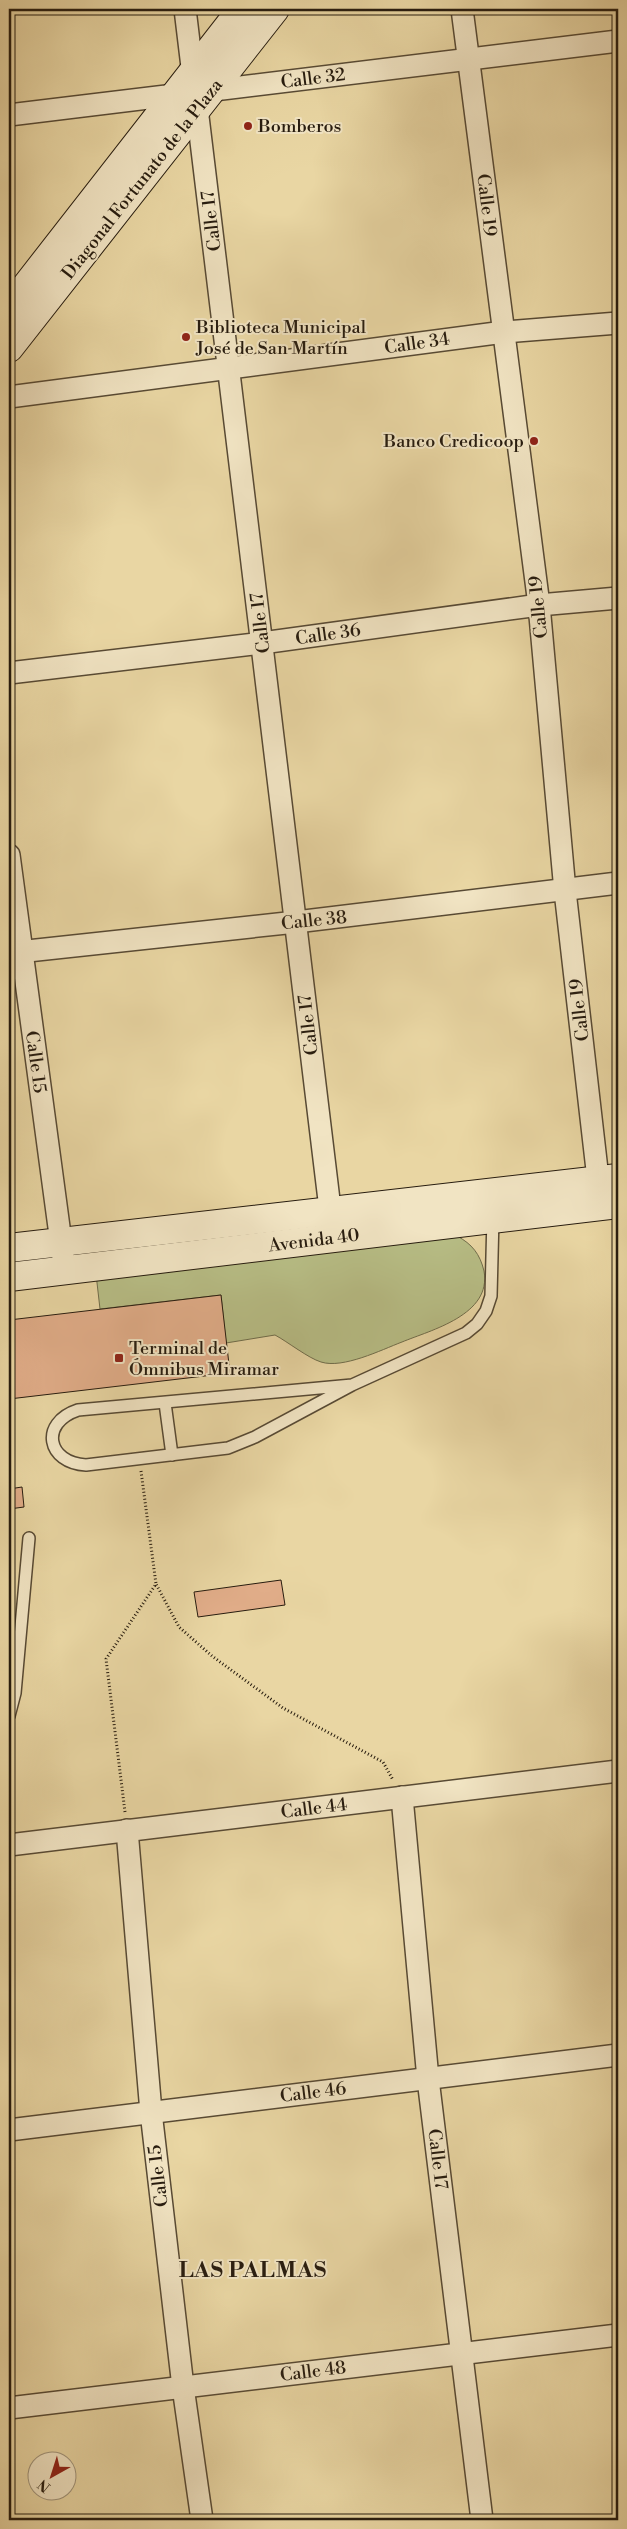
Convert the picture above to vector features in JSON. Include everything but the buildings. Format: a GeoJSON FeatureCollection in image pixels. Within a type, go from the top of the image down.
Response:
{"type":"FeatureCollection","features":[{"type":"Feature","properties":{"kind":"main road","name":"Diagonal Fortunato de la Plaza"},"geometry":{"type":"LineString","coordinates":[[9,348],[194,92],[242,9]]}},
{"type":"Feature","properties":{"kind":"main road","name":"Diagonal Fortunato de la Plaza"},"geometry":{"type":"LineString","coordinates":[[9,308],[194,92],[275,9]]}},
{"type":"Feature","properties":{"kind":"main road","name":"Avenida 40"},"geometry":{"type":"LineString","coordinates":[[9,1277],[64,1270],[333,1225],[609,1192]]}},
{"type":"Feature","properties":{"kind":"main road","name":"Avenida 40"},"geometry":{"type":"LineString","coordinates":[[9,1248],[60,1241],[333,1225]]}},
{"type":"Feature","properties":{"kind":"street","name":"Calle 17"},"geometry":{"type":"LineString","coordinates":[[185,9],[333,1225]]}},
{"type":"Feature","properties":{"kind":"street","name":"Calle 19"},"geometry":{"type":"LineString","coordinates":[[462,9],[539,605],[565,891],[609,1192]]}},
{"type":"Feature","properties":{"kind":"street","name":"Calle 32"},"geometry":{"type":"LineString","coordinates":[[9,115],[618,41]]}},
{"type":"Feature","properties":{"kind":"street","name":"Calle 34"},"geometry":{"type":"LineString","coordinates":[[9,397],[504,332],[618,323]]}},
{"type":"Feature","properties":{"kind":"street","name":"Calle 36"},"geometry":{"type":"LineString","coordinates":[[9,673],[262,643],[539,605],[618,598]]}},
{"type":"Feature","properties":{"kind":"street","name":"Calle 15"},"geometry":{"type":"LineString","coordinates":[[9,855],[15,952],[64,1270]]}},
{"type":"Feature","properties":{"kind":"street","name":"Calle 38"},"geometry":{"type":"LineString","coordinates":[[15,952],[296,922],[565,891],[618,883]]}},
{"type":"Feature","properties":{"kind":"street","name":"Calle 44"},"geometry":{"type":"LineString","coordinates":[[9,1845],[618,1771]]}},
{"type":"Feature","properties":{"kind":"street","name":"Calle 17"},"geometry":{"type":"LineString","coordinates":[[402,1797],[428,2078],[482,2520]]}},
{"type":"Feature","properties":{"kind":"street","name":"Calle 15"},"geometry":{"type":"LineString","coordinates":[[127,1830],[151,2112],[183,2387],[202,2520]]}},
{"type":"Feature","properties":{"kind":"street","name":"Calle 46"},"geometry":{"type":"LineString","coordinates":[[9,2130],[618,2055]]}},
{"type":"Feature","properties":{"kind":"street","name":"Calle 48"},"geometry":{"type":"LineString","coordinates":[[9,2408],[618,2335]]}},
{"type":"Feature","properties":{"kind":"lane"},"geometry":{"type":"LineString","coordinates":[[352,1385],[78,1410],[67,1414],[52,1430],[51,1441],[56,1451],[66,1460],[78,1465],[228,1448],[256,1438],[352,1385],[454,1340],[477,1324],[486,1311],[491,1296],[492,1206]]}},
{"type":"Feature","properties":{"kind":"lane"},"geometry":{"type":"LineString","coordinates":[[165,1402],[172,1455]]}},
{"type":"Feature","properties":{"kind":"lane"},"geometry":{"type":"LineString","coordinates":[[9,1716],[15,1693],[29,1538]]}},
{"type":"Feature","properties":{"kind":"path"},"geometry":{"type":"LineString","coordinates":[[140,1467],[156,1584],[179,1627],[212,1656],[283,1708],[383,1762],[402,1797]]}},
{"type":"Feature","properties":{"kind":"path"},"geometry":{"type":"LineString","coordinates":[[127,1830],[106,1659],[156,1584]]}},
{"type":"Feature","properties":{"kind":"green space"},"geometry":{"type":"Polygon","coordinates":[[[457,1236],[475,1250],[482,1265],[484,1286],[479,1299],[469,1310],[443,1326],[351,1361],[340,1363],[321,1362],[275,1335],[226,1343],[221,1295],[100,1309],[96,1274],[457,1236]]]}},
{"type":"Feature","properties":{"kind":"place","name":"Bomberos"},"geometry":{"type":"Point","coordinates":[248,126]}},
{"type":"Feature","properties":{"kind":"place","name":"Biblioteca Municipal José de San Martín"},"geometry":{"type":"Point","coordinates":[186,337]}},
{"type":"Feature","properties":{"kind":"place","name":"Banco Credicoop"},"geometry":{"type":"Point","coordinates":[534,441]}},
{"type":"Feature","properties":{"kind":"place","name":"Terminal de Ómnibus Miramar"},"geometry":{"type":"Point","coordinates":[119,1358]}},
{"type":"Feature","properties":{"kind":"district","name":"LAS PALMAS"},"geometry":{"type":"Point","coordinates":[253,2269]}}]}
